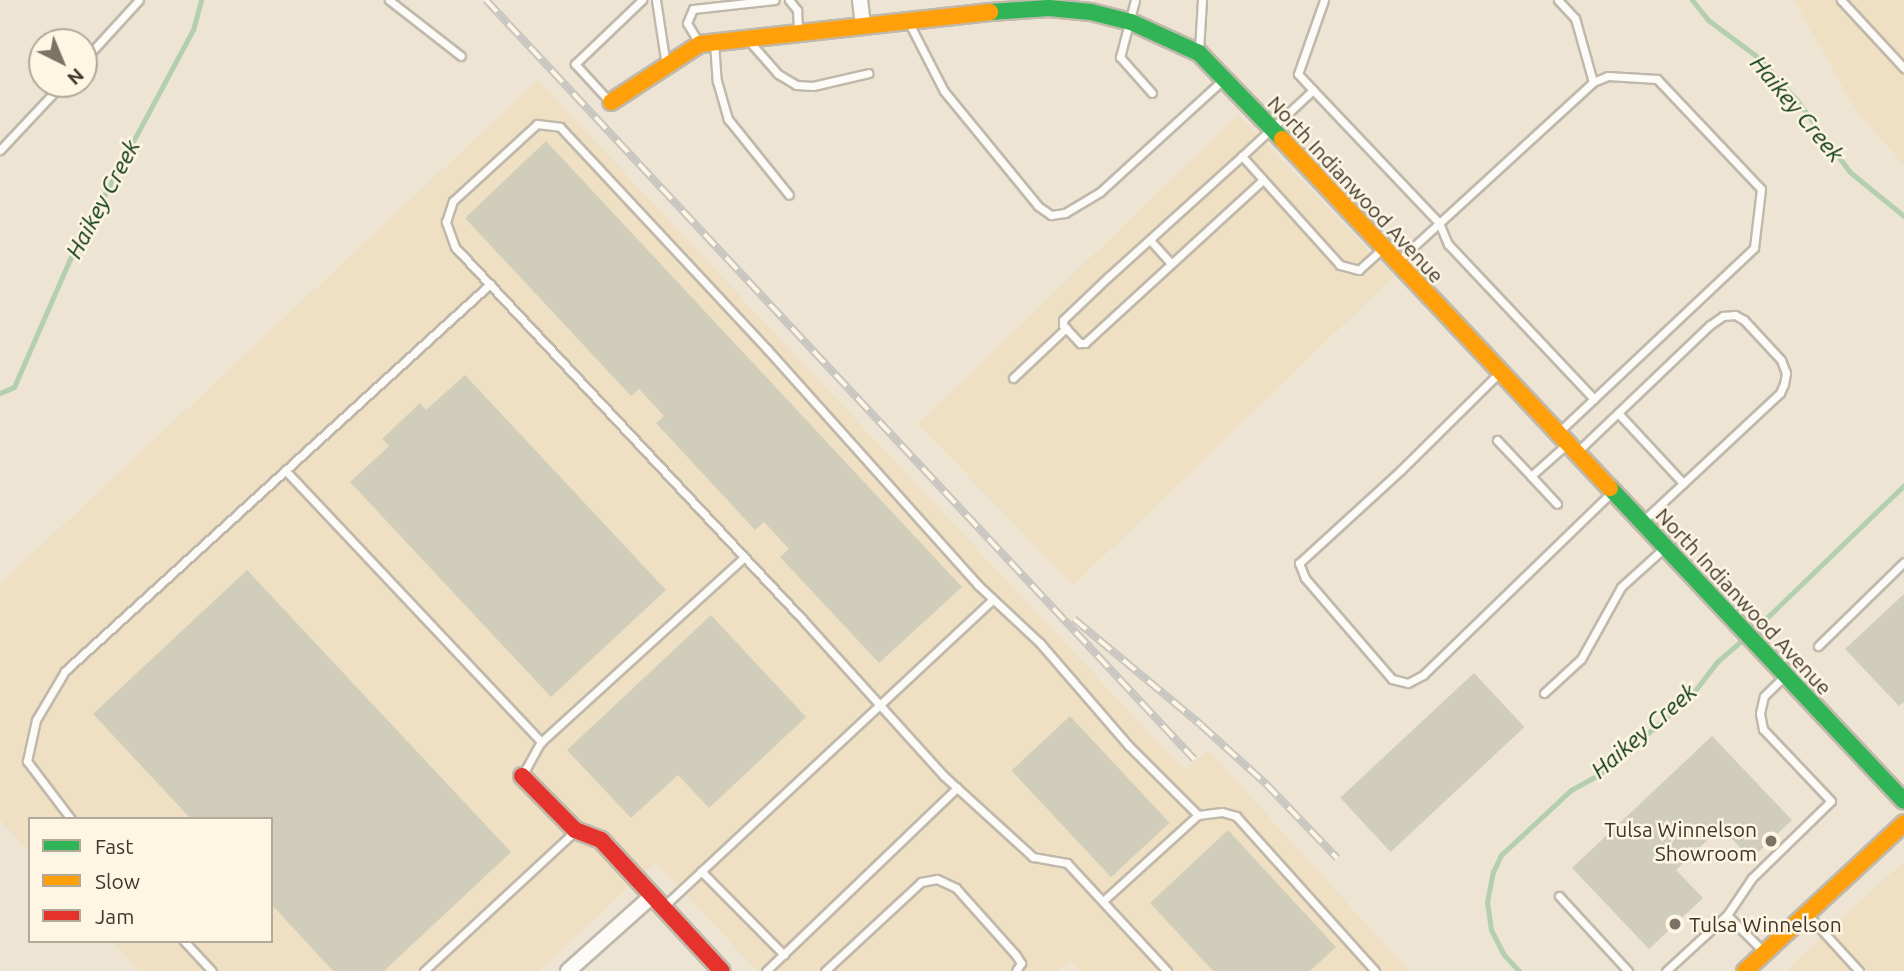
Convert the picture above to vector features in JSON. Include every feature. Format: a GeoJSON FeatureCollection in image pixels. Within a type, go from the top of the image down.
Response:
{"type":"FeatureCollection","features":[{"type":"Feature","properties":{"kind":"street"},"geometry":{"type":"LineString","coordinates":[[860,0],[863,24]]}},
{"type":"Feature","properties":{"kind":"street","name":"North Indianwood Avenue"},"geometry":{"type":"LineString","coordinates":[[611,102],[707,43],[908,21],[979,7],[1049,8],[1091,12],[1131,22],[1199,54],[1225,78],[1270,129],[1641,523],[1759,644],[1904,801]]}},
{"type":"Feature","properties":{"kind":"street"},"geometry":{"type":"LineString","coordinates":[[522,776],[575,830],[601,840],[722,971]]}},
{"type":"Feature","properties":{"kind":"street"},"geometry":{"type":"LineString","coordinates":[[1745,971],[1904,823]]}},
{"type":"Feature","properties":{"kind":"street"},"geometry":{"type":"LineString","coordinates":[[568,971],[657,902]]}},
{"type":"Feature","properties":{"kind":"lane"},"geometry":{"type":"LineString","coordinates":[[98,45],[139,0]]}},
{"type":"Feature","properties":{"kind":"lane"},"geometry":{"type":"LineString","coordinates":[[389,0],[461,56]]}},
{"type":"Feature","properties":{"kind":"lane"},"geometry":{"type":"LineString","coordinates":[[611,102],[575,64],[642,0]]}},
{"type":"Feature","properties":{"kind":"lane"},"geometry":{"type":"LineString","coordinates":[[656,0],[666,66]]}},
{"type":"Feature","properties":{"kind":"lane"},"geometry":{"type":"LineString","coordinates":[[690,0],[693,9],[687,23],[707,43],[728,119],[789,195]]}},
{"type":"Feature","properties":{"kind":"lane"},"geometry":{"type":"LineString","coordinates":[[693,9],[775,0]]}},
{"type":"Feature","properties":{"kind":"lane"},"geometry":{"type":"LineString","coordinates":[[789,0],[797,10],[798,32]]}},
{"type":"Feature","properties":{"kind":"lane"},"geometry":{"type":"LineString","coordinates":[[1135,0],[1121,57],[1152,93]]}},
{"type":"Feature","properties":{"kind":"lane"},"geometry":{"type":"LineString","coordinates":[[1199,54],[1202,0]]}},
{"type":"Feature","properties":{"kind":"lane"},"geometry":{"type":"LineString","coordinates":[[1324,0],[1298,74],[1440,223],[1448,244],[1594,399]]}},
{"type":"Feature","properties":{"kind":"lane"},"geometry":{"type":"LineString","coordinates":[[1558,0],[1575,18],[1593,82]]}},
{"type":"Feature","properties":{"kind":"lane"},"geometry":{"type":"LineString","coordinates":[[1841,0],[1904,68]]}},
{"type":"Feature","properties":{"kind":"lane"},"geometry":{"type":"LineString","coordinates":[[908,21],[944,91],[1038,206],[1051,215],[1065,213],[1100,192],[1225,78]]}},
{"type":"Feature","properties":{"kind":"lane"},"geometry":{"type":"LineString","coordinates":[[745,37],[778,74],[796,85],[813,86],[869,73]]}},
{"type":"Feature","properties":{"kind":"lane"},"geometry":{"type":"LineString","coordinates":[[1396,263],[1593,82],[1608,76],[1657,79],[1761,189],[1754,248],[1594,399],[1567,444]]}},
{"type":"Feature","properties":{"kind":"lane"},"geometry":{"type":"LineString","coordinates":[[1263,180],[1170,262],[1085,343],[1080,342],[1066,328],[1063,320],[1313,90]]}},
{"type":"Feature","properties":{"kind":"lane"},"geometry":{"type":"LineString","coordinates":[[0,149],[49,98]]}},
{"type":"Feature","properties":{"kind":"lane"},"geometry":{"type":"LineString","coordinates":[[1167,971],[1067,863],[1033,857],[957,788],[455,247],[446,222],[453,201],[537,124],[560,127],[758,339],[993,599],[1040,643],[1128,745],[1198,815]]}},
{"type":"Feature","properties":{"kind":"lane"},"geometry":{"type":"LineString","coordinates":[[1242,156],[1340,265],[1359,270],[1383,249]]}},
{"type":"Feature","properties":{"kind":"lane"},"geometry":{"type":"LineString","coordinates":[[1150,240],[1170,262]]}},
{"type":"Feature","properties":{"kind":"lane"},"geometry":{"type":"LineString","coordinates":[[69,817],[27,761],[36,720],[65,671],[490,284]]}},
{"type":"Feature","properties":{"kind":"lane"},"geometry":{"type":"LineString","coordinates":[[1531,476],[1567,444],[1618,413],[1710,325],[1723,316],[1735,315],[1744,320],[1781,360],[1786,373],[1780,393],[1641,523]]}},
{"type":"Feature","properties":{"kind":"lane"},"geometry":{"type":"LineString","coordinates":[[1013,378],[1066,328]]}},
{"type":"Feature","properties":{"kind":"lane"},"geometry":{"type":"LineString","coordinates":[[1499,372],[1401,470],[1299,563],[1305,578],[1392,679],[1408,683],[1423,675],[1612,492]]}},
{"type":"Feature","properties":{"kind":"lane"},"geometry":{"type":"LineString","coordinates":[[1618,413],[1683,483]]}},
{"type":"Feature","properties":{"kind":"lane"},"geometry":{"type":"LineString","coordinates":[[1497,440],[1557,504]]}},
{"type":"Feature","properties":{"kind":"lane"},"geometry":{"type":"LineString","coordinates":[[285,470],[541,742]]}},
{"type":"Feature","properties":{"kind":"lane"},"geometry":{"type":"LineString","coordinates":[[1544,693],[1581,659],[1621,587],[1664,547]]}},
{"type":"Feature","properties":{"kind":"lane"},"geometry":{"type":"LineString","coordinates":[[522,776],[541,742],[744,557]]}},
{"type":"Feature","properties":{"kind":"lane"},"geometry":{"type":"LineString","coordinates":[[1818,646],[1904,562]]}},
{"type":"Feature","properties":{"kind":"lane"},"geometry":{"type":"LineString","coordinates":[[657,902],[701,871],[993,599]]}},
{"type":"Feature","properties":{"kind":"lane"},"geometry":{"type":"LineString","coordinates":[[1667,971],[1727,915],[1752,878],[1831,801],[1763,729],[1759,713],[1764,696],[1785,675]]}},
{"type":"Feature","properties":{"kind":"lane"},"geometry":{"type":"LineString","coordinates":[[766,971],[957,788]]}},
{"type":"Feature","properties":{"kind":"lane"},"geometry":{"type":"LineString","coordinates":[[1103,901],[1198,815],[1222,812],[1236,816],[1375,971]]}},
{"type":"Feature","properties":{"kind":"lane"},"geometry":{"type":"LineString","coordinates":[[424,971],[575,830]]}},
{"type":"Feature","properties":{"kind":"lane"},"geometry":{"type":"LineString","coordinates":[[701,871],[784,955]]}},
{"type":"Feature","properties":{"kind":"lane"},"geometry":{"type":"LineString","coordinates":[[825,971],[921,882],[937,878],[956,888],[1016,954],[1020,963],[1016,971]]}},
{"type":"Feature","properties":{"kind":"lane"},"geometry":{"type":"LineString","coordinates":[[1559,895],[1628,971]]}},
{"type":"Feature","properties":{"kind":"lane"},"geometry":{"type":"LineString","coordinates":[[1806,914],[1859,971]]}},
{"type":"Feature","properties":{"kind":"lane"},"geometry":{"type":"LineString","coordinates":[[1727,915],[1765,953]]}},
{"type":"Feature","properties":{"kind":"lane"},"geometry":{"type":"LineString","coordinates":[[186,943],[212,971]]}},
{"type":"Feature","properties":{"kind":"shaded area"},"geometry":{"type":"Polygon","coordinates":[[[1794,0],[1904,0],[1904,165],[1857,112],[1794,0]]]}},
{"type":"Feature","properties":{"kind":"shaded area"},"geometry":{"type":"Polygon","coordinates":[[[538,80],[1184,770],[1208,750],[1409,971],[1081,971],[1070,960],[1058,971],[757,971],[656,862],[539,971],[140,971],[114,943],[273,943],[273,817],[28,817],[28,850],[0,820],[0,584],[538,80]]]}},
{"type":"Feature","properties":{"kind":"shaded area"},"geometry":{"type":"Polygon","coordinates":[[[1238,115],[1394,276],[1073,585],[918,424],[1238,115]]]}},
{"type":"Feature","properties":{"kind":"shaded area"},"geometry":{"type":"Polygon","coordinates":[[[1904,861],[1904,971],[1786,971],[1904,861]]]}},
{"type":"Feature","properties":{"kind":"building"},"geometry":{"type":"Polygon","coordinates":[[[546,141],[962,587],[879,663],[780,557],[789,549],[764,522],[755,530],[656,423],[664,416],[639,389],[631,396],[465,218],[546,141]]]}},
{"type":"Feature","properties":{"kind":"building"},"geometry":{"type":"Polygon","coordinates":[[[465,375],[666,590],[551,697],[350,482],[389,446],[382,439],[420,403],[426,410],[465,375]]]}},
{"type":"Feature","properties":{"kind":"building"},"geometry":{"type":"Polygon","coordinates":[[[247,570],[511,852],[384,971],[333,971],[273,906],[273,817],[189,817],[93,714],[247,570]]]}},
{"type":"Feature","properties":{"kind":"building"},"geometry":{"type":"Polygon","coordinates":[[[1904,594],[1904,702],[1899,706],[1845,649],[1904,594]]]}},
{"type":"Feature","properties":{"kind":"building"},"geometry":{"type":"Polygon","coordinates":[[[711,615],[806,717],[709,808],[678,775],[631,818],[567,750],[711,615]]]}},
{"type":"Feature","properties":{"kind":"building"},"geometry":{"type":"Polygon","coordinates":[[[1474,673],[1524,727],[1391,852],[1340,798],[1474,673]]]}},
{"type":"Feature","properties":{"kind":"building"},"geometry":{"type":"Polygon","coordinates":[[[1070,716],[1170,823],[1111,877],[1011,771],[1070,716]]]}},
{"type":"Feature","properties":{"kind":"building"},"geometry":{"type":"Polygon","coordinates":[[[1712,736],[1792,820],[1751,859],[1721,827],[1676,870],[1703,898],[1649,949],[1572,868],[1712,736]]]}},
{"type":"Feature","properties":{"kind":"building"},"geometry":{"type":"Polygon","coordinates":[[[1228,830],[1336,947],[1310,971],[1213,971],[1150,903],[1228,830]]]}},
{"type":"Feature","properties":{"kind":"waterway","name":"Haikey Creek"},"geometry":{"type":"LineString","coordinates":[[0,393],[14,387],[70,259],[193,30],[201,0]]}},
{"type":"Feature","properties":{"kind":"waterway","name":"Haikey Creek"},"geometry":{"type":"LineString","coordinates":[[1692,0],[1708,20],[1755,55],[1796,99],[1850,172],[1904,216]]}},
{"type":"Feature","properties":{"kind":"waterway","name":"Haikey Creek"},"geometry":{"type":"LineString","coordinates":[[1752,632],[1904,485]]}},
{"type":"Feature","properties":{"kind":"waterway","name":"Haikey Creek"},"geometry":{"type":"LineString","coordinates":[[1519,971],[1504,955],[1491,930],[1487,902],[1493,872],[1501,855],[1571,790],[1600,774],[1690,697],[1717,662],[1745,638]]}},
{"type":"Feature","properties":{"kind":"railway"},"geometry":{"type":"LineString","coordinates":[[486,0],[1194,759]]}},
{"type":"Feature","properties":{"kind":"railway"},"geometry":{"type":"LineString","coordinates":[[1074,619],[1201,725],[1266,784],[1337,858]]}},
{"type":"Feature","properties":{"kind":"traffic: fast"},"geometry":{"type":"LineString","coordinates":[[990,12],[1049,8],[1091,12],[1131,22],[1199,53],[1282,139]]}},
{"type":"Feature","properties":{"kind":"traffic: fast"},"geometry":{"type":"LineString","coordinates":[[1610,488],[1904,801]]}},
{"type":"Feature","properties":{"kind":"traffic: slow"},"geometry":{"type":"LineString","coordinates":[[611,102],[700,44],[990,12]]}},
{"type":"Feature","properties":{"kind":"traffic: slow"},"geometry":{"type":"LineString","coordinates":[[1282,139],[1610,488]]}},
{"type":"Feature","properties":{"kind":"traffic: slow"},"geometry":{"type":"LineString","coordinates":[[1745,971],[1904,823]]}},
{"type":"Feature","properties":{"kind":"traffic: jam"},"geometry":{"type":"LineString","coordinates":[[522,776],[575,830],[601,840],[722,971]]}},
{"type":"Feature","properties":{"kind":"place","name":"Tulsa Winnelson Showroom"},"geometry":{"type":"Point","coordinates":[1771,841]}},
{"type":"Feature","properties":{"kind":"place","name":"Tulsa Winnelson"},"geometry":{"type":"Point","coordinates":[1675,924]}}]}
